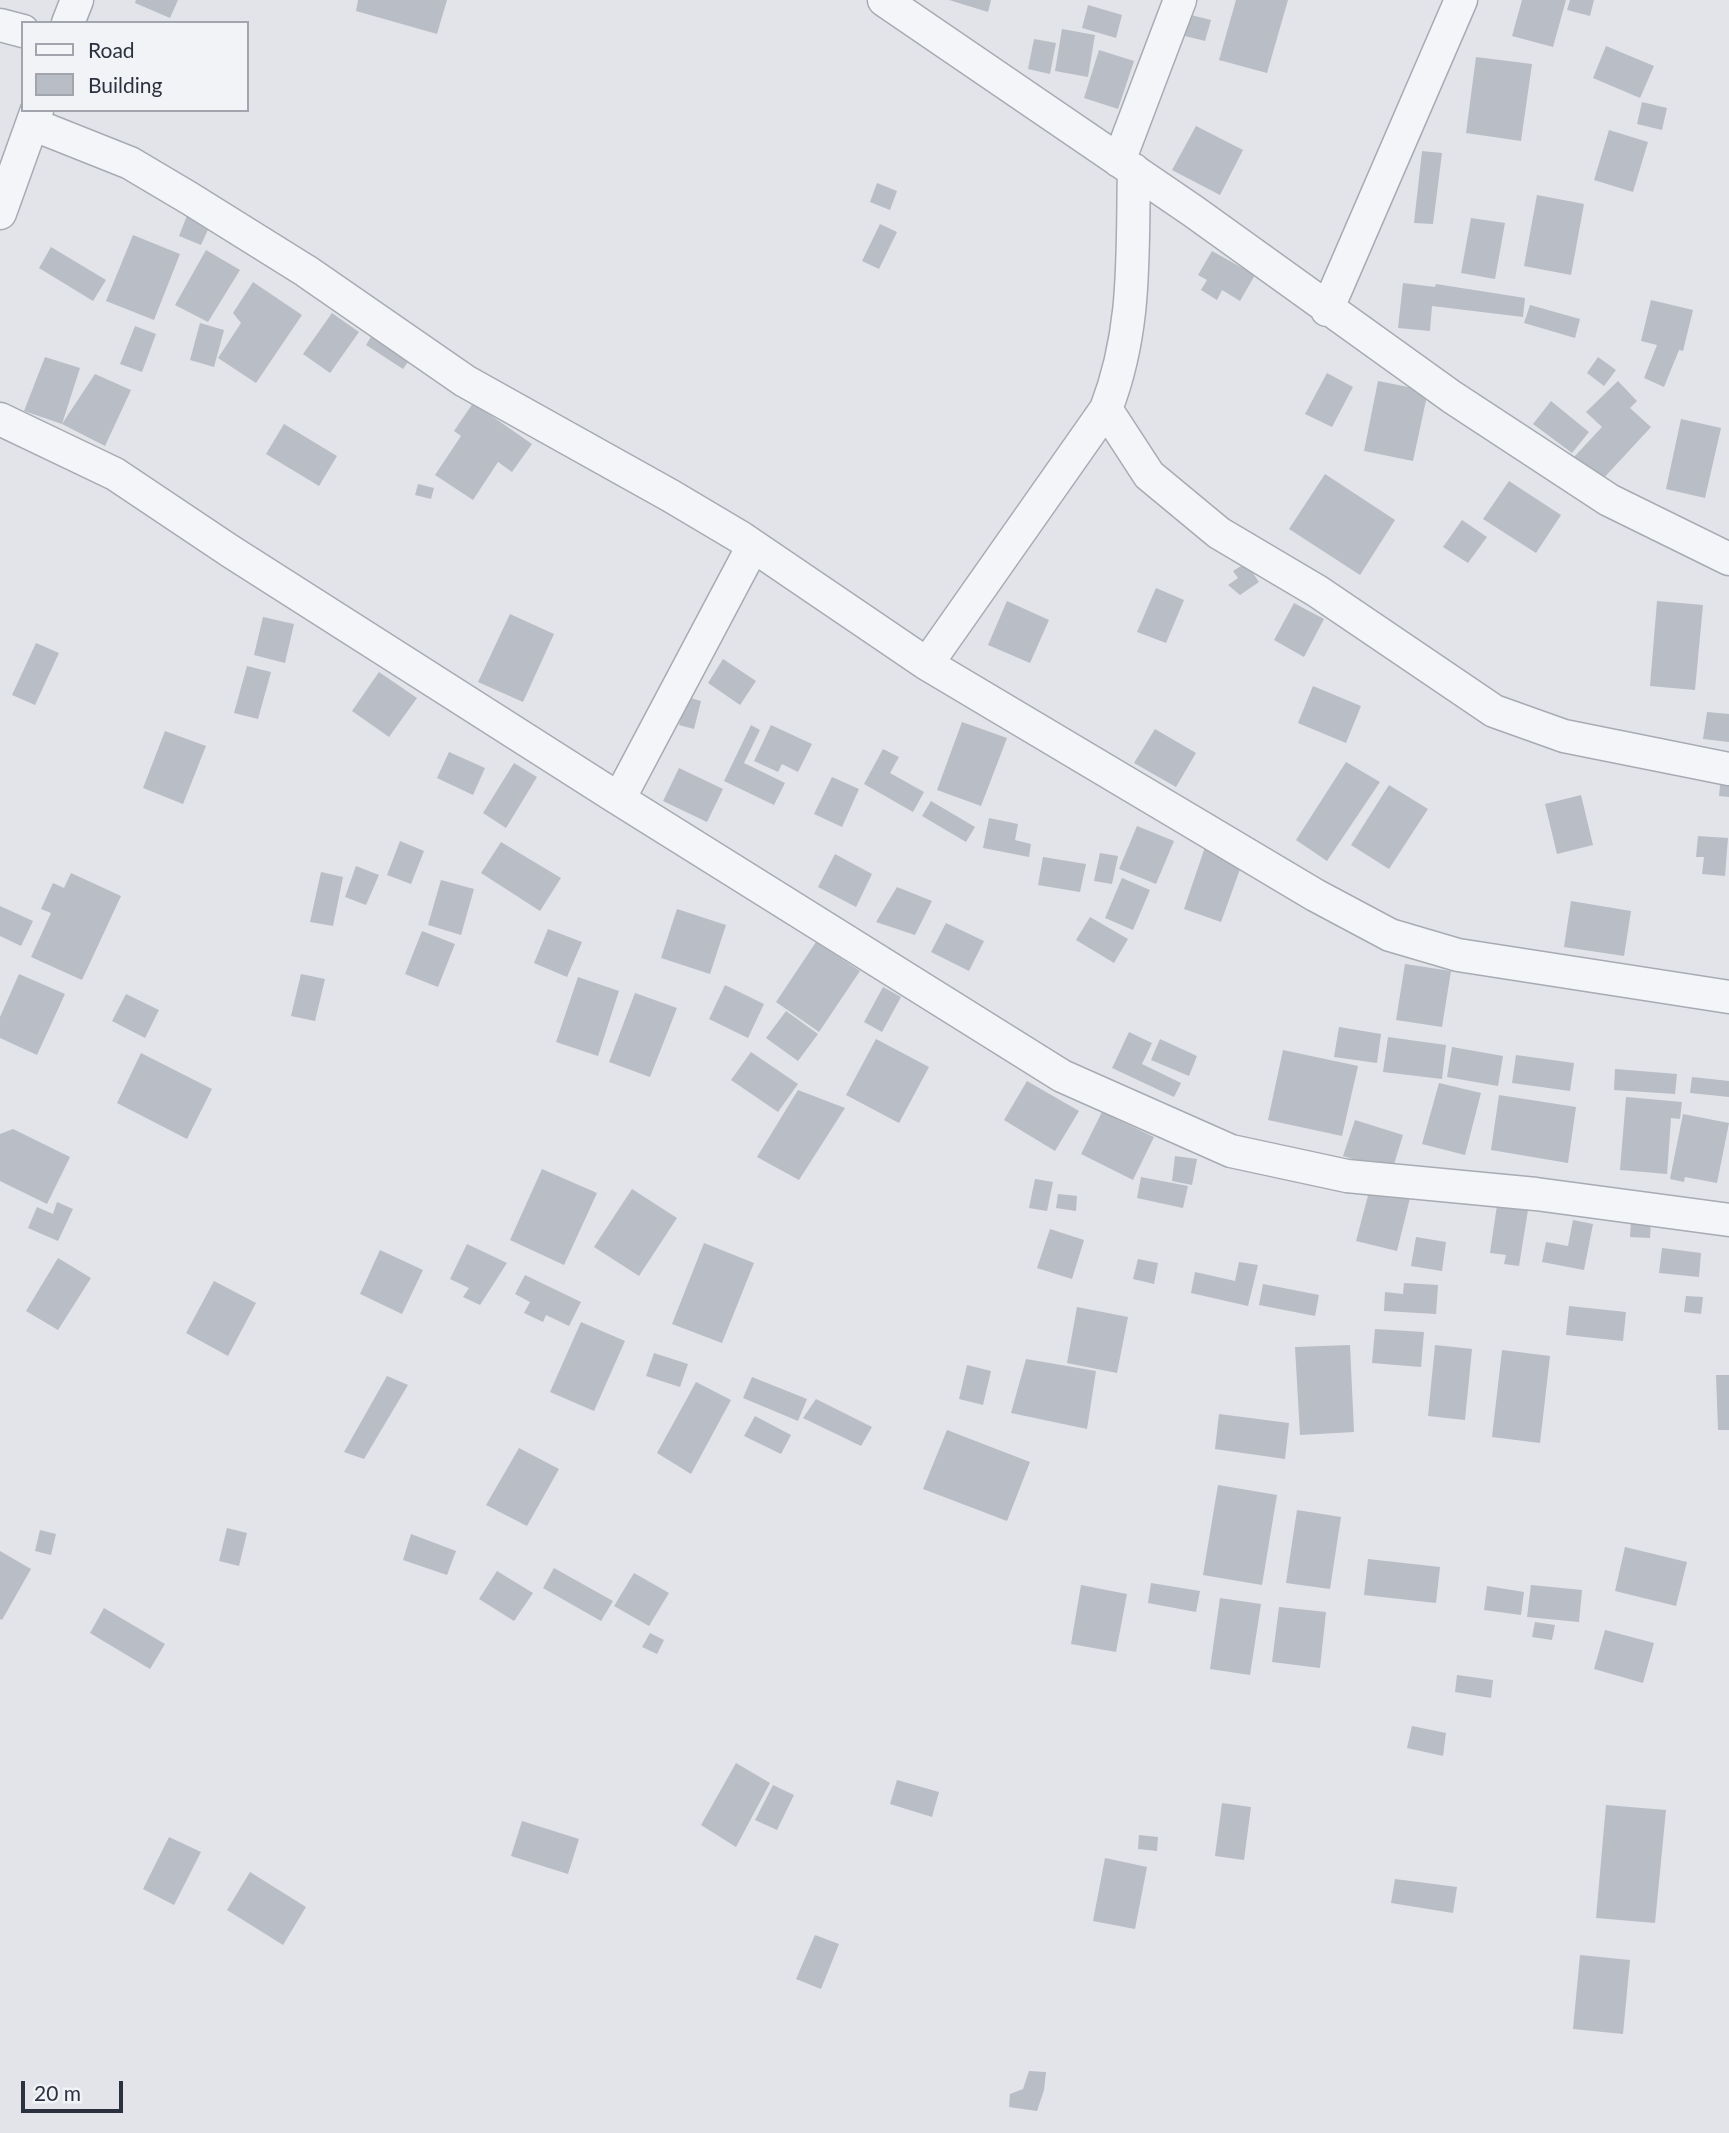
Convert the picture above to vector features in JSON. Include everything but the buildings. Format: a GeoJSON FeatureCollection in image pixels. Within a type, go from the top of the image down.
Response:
{"type":"FeatureCollection","features":[{"type":"Feature","properties":{"kind":"street"},"geometry":{"type":"LineString","coordinates":[[69,21],[77,0]]}},
{"type":"Feature","properties":{"kind":"street"},"geometry":{"type":"LineString","coordinates":[[884,0],[1127,166],[1327,310],[1609,500],[1729,559]]}},
{"type":"Feature","properties":{"kind":"street"},"geometry":{"type":"LineString","coordinates":[[928,664],[1105,409],[1120,372],[1130,318],[1127,166],[1180,0]]}},
{"type":"Feature","properties":{"kind":"street"},"geometry":{"type":"LineString","coordinates":[[1327,310],[1461,0]]}},
{"type":"Feature","properties":{"kind":"street"},"geometry":{"type":"LineString","coordinates":[[0,25],[21,30]]}},
{"type":"Feature","properties":{"kind":"street"},"geometry":{"type":"LineString","coordinates":[[0,213],[34,117],[142,170],[306,271],[465,381],[671,496],[753,546],[928,664],[1315,895],[1390,934],[1458,955],[1729,997]]}},
{"type":"Feature","properties":{"kind":"street"},"geometry":{"type":"LineString","coordinates":[[1105,409],[1149,474],[1219,533],[1317,592],[1494,711],[1564,736],[1729,769]]}},
{"type":"Feature","properties":{"kind":"street"},"geometry":{"type":"LineString","coordinates":[[0,419],[115,474],[230,551],[619,799],[1062,1076],[1231,1150],[1347,1176],[1536,1194],[1729,1220]]}},
{"type":"Feature","properties":{"kind":"street"},"geometry":{"type":"LineString","coordinates":[[619,799],[753,546]]}}]}
